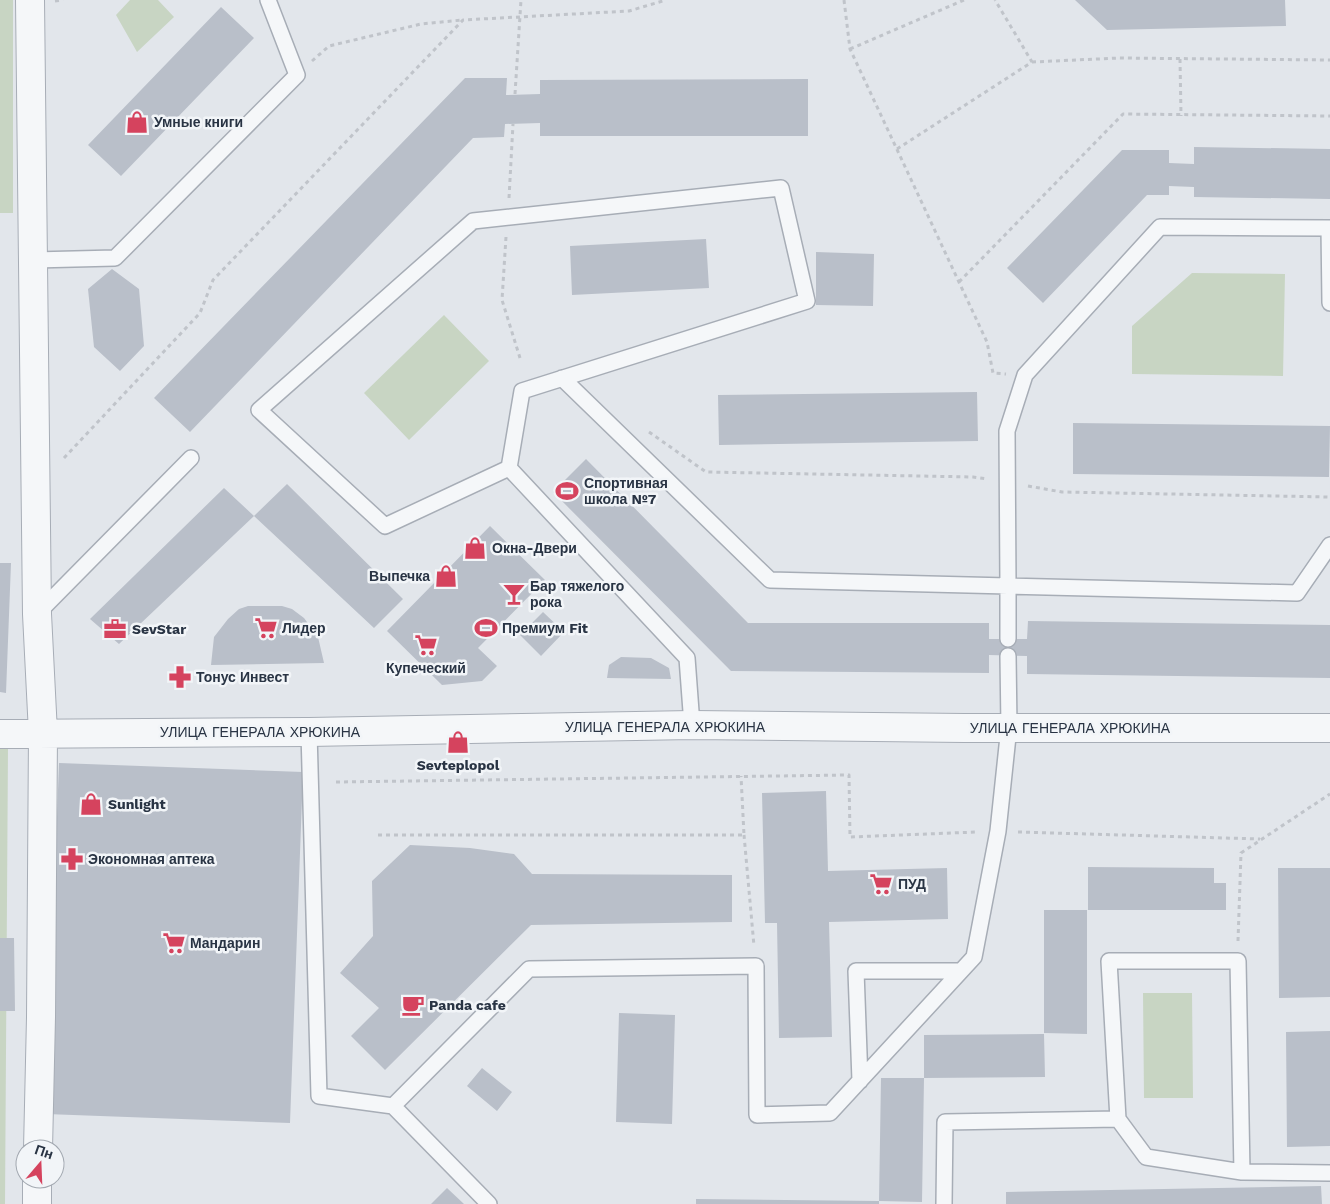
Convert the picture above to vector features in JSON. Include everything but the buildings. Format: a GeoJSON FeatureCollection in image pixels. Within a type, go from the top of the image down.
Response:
{"type":"FeatureCollection","features":[{"type":"Feature","properties":{"kind":"street"},"geometry":{"type":"LineString","coordinates":[[30,0],[37,614],[43,733],[38,1139]]}},
{"type":"Feature","properties":{"kind":"street","name":"УЛИЦА ГЕНЕРАЛА ХРЮКИНА"},"geometry":{"type":"LineString","coordinates":[[0,734],[309,732],[692,725],[1330,728]]}},
{"type":"Feature","properties":{"kind":"street"},"geometry":{"type":"LineString","coordinates":[[36,1204],[37,1189]]}},
{"type":"Feature","properties":{"kind":"lane"},"geometry":{"type":"LineString","coordinates":[[34,260],[115,258],[297,74],[268,0]]}},
{"type":"Feature","properties":{"kind":"lane"},"geometry":{"type":"LineString","coordinates":[[780,188],[807,301],[522,391],[509,468],[385,526],[259,410],[473,221],[780,188]]}},
{"type":"Feature","properties":{"kind":"lane"},"geometry":{"type":"LineString","coordinates":[[1008,639],[1007,431],[1025,375],[1160,227],[1329,228],[1330,302]]}},
{"type":"Feature","properties":{"kind":"lane"},"geometry":{"type":"LineString","coordinates":[[562,378],[770,580],[1297,593],[1330,545]]}},
{"type":"Feature","properties":{"kind":"lane"},"geometry":{"type":"LineString","coordinates":[[37,614],[191,458]]}},
{"type":"Feature","properties":{"kind":"lane"},"geometry":{"type":"LineString","coordinates":[[509,468],[687,658],[692,725]]}},
{"type":"Feature","properties":{"kind":"lane"},"geometry":{"type":"LineString","coordinates":[[393,1106],[529,969],[756,966],[757,1115],[830,1113],[974,957],[998,831],[1009,727],[1008,656]]}},
{"type":"Feature","properties":{"kind":"lane"},"geometry":{"type":"LineString","coordinates":[[309,732],[319,1096],[393,1106],[489,1204]]}},
{"type":"Feature","properties":{"kind":"lane"},"geometry":{"type":"LineString","coordinates":[[1242,1172],[1238,961],[1109,961],[1118,1119],[1146,1157],[1242,1172],[1330,1172]]}},
{"type":"Feature","properties":{"kind":"lane"},"geometry":{"type":"LineString","coordinates":[[860,1081],[856,971],[961,971]]}},
{"type":"Feature","properties":{"kind":"lane"},"geometry":{"type":"LineString","coordinates":[[944,1204],[945,1122],[1118,1119]]}},
{"type":"Feature","properties":{"kind":"path"},"geometry":{"type":"LineString","coordinates":[[515,94],[521,0]]}},
{"type":"Feature","properties":{"kind":"path"},"geometry":{"type":"LineString","coordinates":[[329,46],[421,24],[520,16],[629,11],[666,0]]}},
{"type":"Feature","properties":{"kind":"path"},"geometry":{"type":"LineString","coordinates":[[844,0],[850,49],[987,342],[993,373],[1025,375]]}},
{"type":"Feature","properties":{"kind":"path"},"geometry":{"type":"LineString","coordinates":[[850,49],[964,0]]}},
{"type":"Feature","properties":{"kind":"path"},"geometry":{"type":"LineString","coordinates":[[995,0],[1032,62]]}},
{"type":"Feature","properties":{"kind":"path"},"geometry":{"type":"LineString","coordinates":[[64,458],[200,313],[213,280],[463,20]]}},
{"type":"Feature","properties":{"kind":"path"},"geometry":{"type":"LineString","coordinates":[[897,149],[1032,62],[1119,58],[1330,60]]}},
{"type":"Feature","properties":{"kind":"path"},"geometry":{"type":"LineString","coordinates":[[1180,59],[1181,116]]}},
{"type":"Feature","properties":{"kind":"path"},"geometry":{"type":"LineString","coordinates":[[959,282],[1124,114],[1330,116]]}},
{"type":"Feature","properties":{"kind":"path"},"geometry":{"type":"LineString","coordinates":[[513,124],[502,300],[520,358]]}},
{"type":"Feature","properties":{"kind":"path"},"geometry":{"type":"LineString","coordinates":[[645,429],[706,472],[973,477],[1062,492],[1330,497]]}},
{"type":"Feature","properties":{"kind":"path"},"geometry":{"type":"LineString","coordinates":[[336,782],[849,775],[850,837],[998,831],[1260,839]]}},
{"type":"Feature","properties":{"kind":"path"},"geometry":{"type":"LineString","coordinates":[[740,776],[756,966]]}},
{"type":"Feature","properties":{"kind":"path"},"geometry":{"type":"LineString","coordinates":[[1238,961],[1242,853],[1260,839],[1330,794]]}},
{"type":"Feature","properties":{"kind":"path"},"geometry":{"type":"LineString","coordinates":[[378,835],[744,835]]}},
{"type":"Feature","properties":{"kind":"green space"},"geometry":{"type":"Polygon","coordinates":[[[0,0],[13,0],[13,213],[0,213],[0,0]]]}},
{"type":"Feature","properties":{"kind":"green space"},"geometry":{"type":"Polygon","coordinates":[[[130,0],[158,0],[174,17],[137,52],[116,15],[130,0]]]}},
{"type":"Feature","properties":{"kind":"green space"},"geometry":{"type":"Polygon","coordinates":[[[1192,273],[1285,274],[1283,376],[1132,374],[1132,326],[1192,273]]]}},
{"type":"Feature","properties":{"kind":"green space"},"geometry":{"type":"Polygon","coordinates":[[[444,315],[489,361],[409,440],[364,393],[444,315]]]}},
{"type":"Feature","properties":{"kind":"green space"},"geometry":{"type":"Polygon","coordinates":[[[0,748],[8,748],[5,1204],[0,1204],[0,748]]]}},
{"type":"Feature","properties":{"kind":"green space"},"geometry":{"type":"Polygon","coordinates":[[[1143,993],[1192,993],[1193,1098],[1144,1098],[1143,993]]]}},
{"type":"Feature","properties":{"kind":"place","name":"Умные книги"},"geometry":{"type":"Point","coordinates":[137,122]}},
{"type":"Feature","properties":{"kind":"place","name":"Спортивная школа №7"},"geometry":{"type":"Point","coordinates":[567,491]}},
{"type":"Feature","properties":{"kind":"place","name":"Окна-Двери"},"geometry":{"type":"Point","coordinates":[475,548]}},
{"type":"Feature","properties":{"kind":"place","name":"Выпечка"},"geometry":{"type":"Point","coordinates":[446,576]}},
{"type":"Feature","properties":{"kind":"place","name":"Бар тяжелого рока"},"geometry":{"type":"Point","coordinates":[514,594]}},
{"type":"Feature","properties":{"kind":"place","name":"Лидер"},"geometry":{"type":"Point","coordinates":[266,628]}},
{"type":"Feature","properties":{"kind":"place","name":"Премиум Fit"},"geometry":{"type":"Point","coordinates":[486,628]}},
{"type":"Feature","properties":{"kind":"place","name":"SevStar"},"geometry":{"type":"Point","coordinates":[115,629]}},
{"type":"Feature","properties":{"kind":"place","name":"Купеческий"},"geometry":{"type":"Point","coordinates":[426,645]}},
{"type":"Feature","properties":{"kind":"place","name":"Тонус Инвест"},"geometry":{"type":"Point","coordinates":[180,677]}},
{"type":"Feature","properties":{"kind":"place","name":"Sevteplopol"},"geometry":{"type":"Point","coordinates":[458,742]}},
{"type":"Feature","properties":{"kind":"place","name":"Sunlight"},"geometry":{"type":"Point","coordinates":[91,804]}},
{"type":"Feature","properties":{"kind":"place","name":"Экономная аптека"},"geometry":{"type":"Point","coordinates":[72,859]}},
{"type":"Feature","properties":{"kind":"place","name":"ПУД"},"geometry":{"type":"Point","coordinates":[881,884]}},
{"type":"Feature","properties":{"kind":"place","name":"Мандарин"},"geometry":{"type":"Point","coordinates":[174,943]}},
{"type":"Feature","properties":{"kind":"place","name":"Panda cafe"},"geometry":{"type":"Point","coordinates":[413,1005]}}]}
